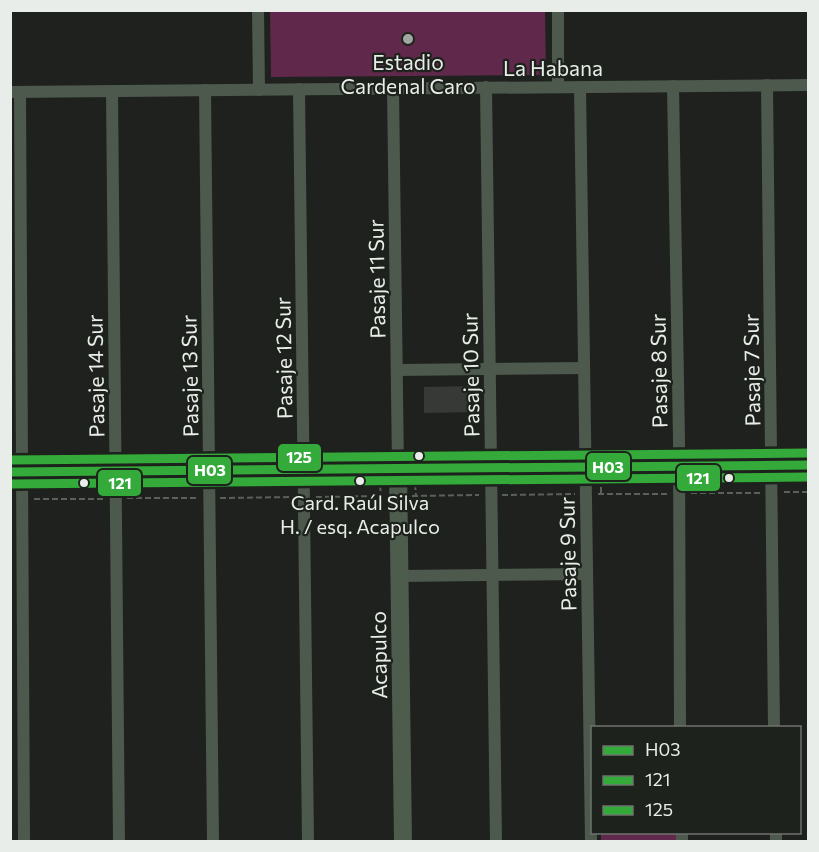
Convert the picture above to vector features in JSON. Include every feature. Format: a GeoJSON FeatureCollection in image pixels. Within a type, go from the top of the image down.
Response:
{"type":"FeatureCollection","features":[{"type":"Feature","properties":{"kind":"main road"},"geometry":{"type":"LineString","coordinates":[[16,472],[808,465]]}},
{"type":"Feature","properties":{"kind":"main road","name":"Acapulco"},"geometry":{"type":"LineString","coordinates":[[398,468],[403,842]]}},
{"type":"Feature","properties":{"kind":"street"},"geometry":{"type":"LineString","coordinates":[[258,10],[259,90]]}},
{"type":"Feature","properties":{"kind":"street"},"geometry":{"type":"LineString","coordinates":[[558,10],[558,87]]}},
{"type":"Feature","properties":{"kind":"street","name":"Pasaje 7 Sur"},"geometry":{"type":"LineString","coordinates":[[767,85],[774,726]]}},
{"type":"Feature","properties":{"kind":"street","name":"La Habana"},"geometry":{"type":"LineString","coordinates":[[15,92],[808,85]]}},
{"type":"Feature","properties":{"kind":"street","name":"Pasaje 8 Sur"},"geometry":{"type":"LineString","coordinates":[[673,86],[679,466],[680,726]]}},
{"type":"Feature","properties":{"kind":"street","name":"Pasaje 10 Sur"},"geometry":{"type":"LineString","coordinates":[[486,87],[496,842]]}},
{"type":"Feature","properties":{"kind":"street","name":"Pasaje 9 Sur"},"geometry":{"type":"LineString","coordinates":[[580,87],[591,842]]}},
{"type":"Feature","properties":{"kind":"street","name":"Pasaje 11 Sur"},"geometry":{"type":"LineString","coordinates":[[393,88],[398,468]]}},
{"type":"Feature","properties":{"kind":"street","name":"Pasaje 12 Sur"},"geometry":{"type":"LineString","coordinates":[[299,89],[308,842]]}},
{"type":"Feature","properties":{"kind":"street","name":"Pasaje 13 Sur"},"geometry":{"type":"LineString","coordinates":[[205,90],[213,842]]}},
{"type":"Feature","properties":{"kind":"street","name":"Pasaje 14 Sur"},"geometry":{"type":"LineString","coordinates":[[112,91],[119,842]]}},
{"type":"Feature","properties":{"kind":"street"},"geometry":{"type":"LineString","coordinates":[[15,92],[16,472],[24,842]]}},
{"type":"Feature","properties":{"kind":"street"},"geometry":{"type":"LineString","coordinates":[[397,370],[584,368]]}},
{"type":"Feature","properties":{"kind":"street"},"geometry":{"type":"LineString","coordinates":[[399,576],[587,574]]}},
{"type":"Feature","properties":{"kind":"shaded area","name":"Estadio Cardenal Caro"},"geometry":{"type":"Polygon","coordinates":[[[270,11],[545,11],[546,75],[271,77],[270,11]]]}},
{"type":"Feature","properties":{"kind":"shaded area"},"geometry":{"type":"Polygon","coordinates":[[[601,834],[676,834],[676,841],[601,841],[601,834]]]}},
{"type":"Feature","properties":{"kind":"building"},"geometry":{"type":"Polygon","coordinates":[[[475,386],[475,412],[424,413],[424,387],[475,386]]]}},
{"type":"Feature","properties":{"kind":"transit line","name":"125"},"geometry":{"type":"LineString","coordinates":[[10,460],[808,453]]}},
{"type":"Feature","properties":{"kind":"transit line","name":"H03"},"geometry":{"type":"LineString","coordinates":[[10,472],[808,465]]}},
{"type":"Feature","properties":{"kind":"transit line","name":"121"},"geometry":{"type":"LineString","coordinates":[[10,484],[808,477]]}},
{"type":"Feature","properties":{"kind":"place","name":"Estadio Cardenal Caro"},"geometry":{"type":"Point","coordinates":[408,39]}},
{"type":"Feature","properties":{"kind":"place","name":"Card. Raúl Silva H. / esq. Acapulco"},"geometry":{"type":"Point","coordinates":[360,481]}}]}
